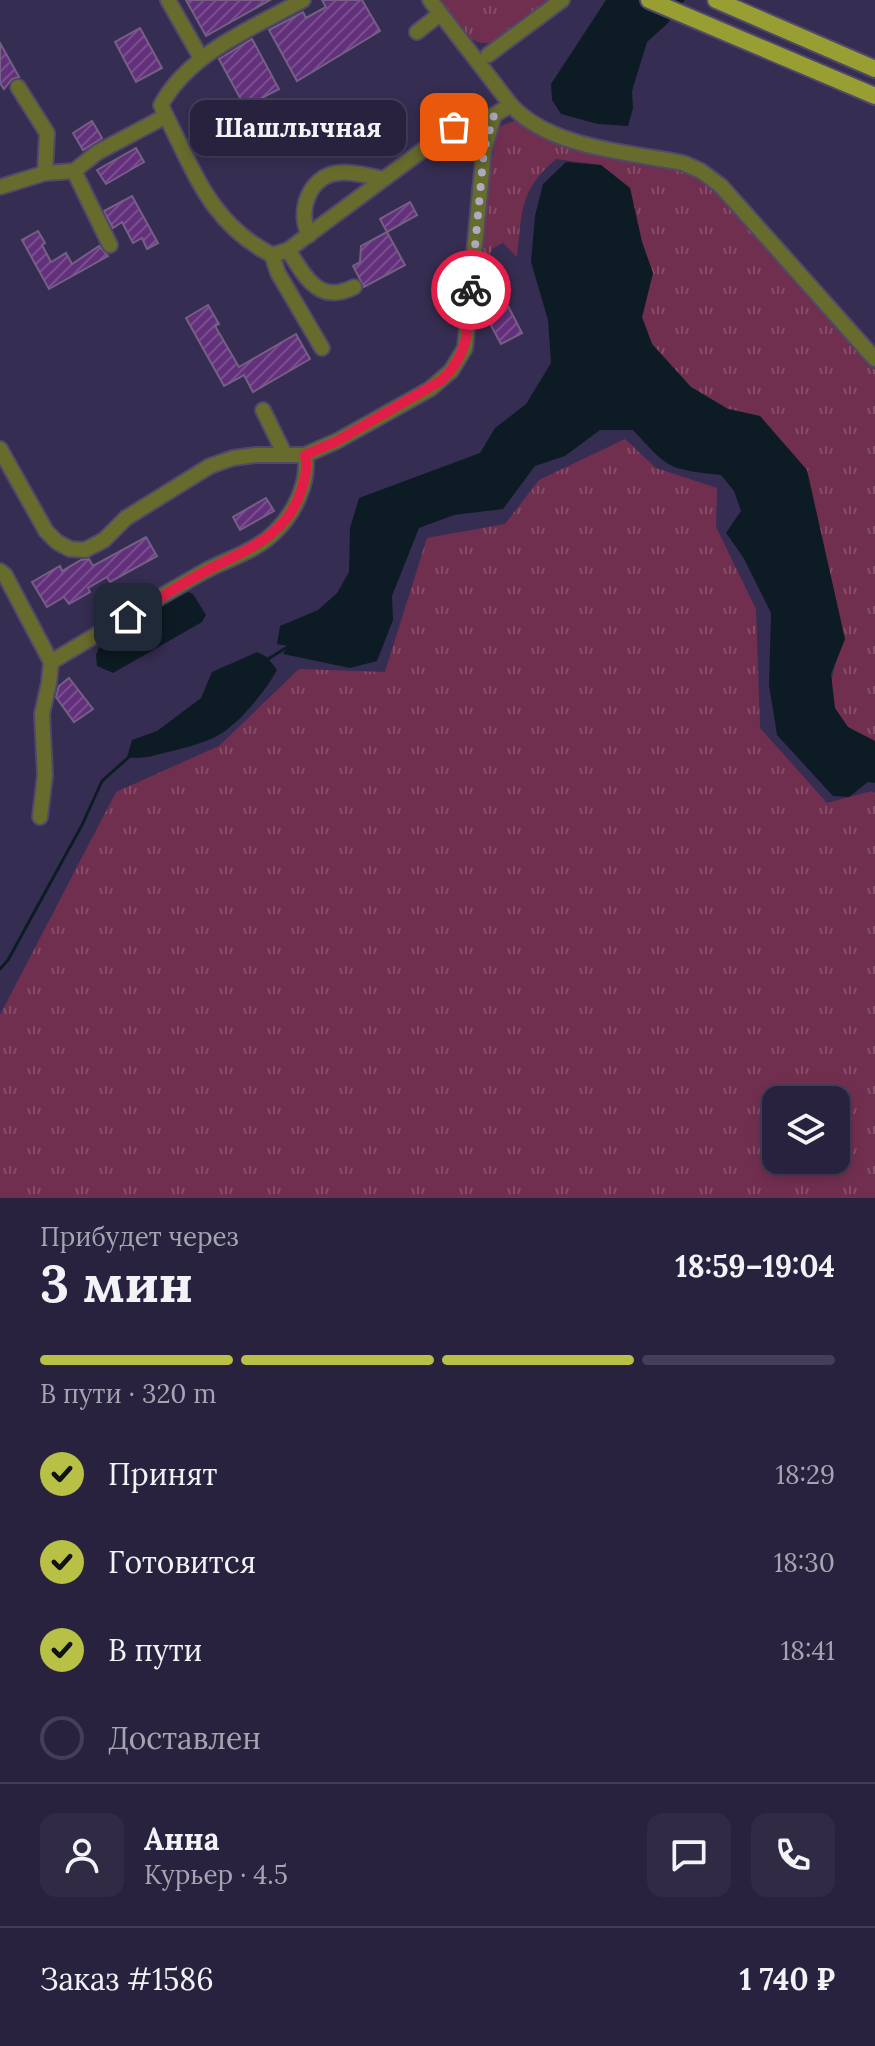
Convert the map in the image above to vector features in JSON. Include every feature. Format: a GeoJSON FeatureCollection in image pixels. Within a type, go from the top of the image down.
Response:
{"type":"FeatureCollection","features":[{"type":"Feature","properties":{"kind":"main road"},"geometry":{"type":"LineString","coordinates":[[649,0],[875,96]]}},
{"type":"Feature","properties":{"kind":"main road"},"geometry":{"type":"LineString","coordinates":[[716,0],[875,69]]}},
{"type":"Feature","properties":{"kind":"street"},"geometry":{"type":"LineString","coordinates":[[168,0],[201,58]]}},
{"type":"Feature","properties":{"kind":"street"},"geometry":{"type":"LineString","coordinates":[[303,0],[201,58],[170,88],[161,105],[213,208],[256,247],[272,255],[288,250],[454,127],[494,115],[511,105]]}},
{"type":"Feature","properties":{"kind":"street"},"geometry":{"type":"LineString","coordinates":[[430,0],[483,59],[511,105],[522,118],[538,129],[561,138],[683,163],[701,171],[721,186],[875,359]]}},
{"type":"Feature","properties":{"kind":"street"},"geometry":{"type":"LineString","coordinates":[[483,59],[562,0]]}},
{"type":"Feature","properties":{"kind":"street"},"geometry":{"type":"LineString","coordinates":[[417,32],[440,14]]}},
{"type":"Feature","properties":{"kind":"street"},"geometry":{"type":"LineString","coordinates":[[18,87],[47,133],[45,173]]}},
{"type":"Feature","properties":{"kind":"street"},"geometry":{"type":"LineString","coordinates":[[0,449],[46,531],[70,549],[85,550],[104,540],[126,518],[210,466],[233,458],[305,455],[337,441],[430,389],[451,371],[465,348],[484,150],[494,115]]}},
{"type":"Feature","properties":{"kind":"street"},"geometry":{"type":"LineString","coordinates":[[2,181],[74,171],[98,152],[166,116]]}},
{"type":"Feature","properties":{"kind":"street"},"geometry":{"type":"LineString","coordinates":[[74,171],[110,245]]}},
{"type":"Feature","properties":{"kind":"street"},"geometry":{"type":"LineString","coordinates":[[309,235],[304,225],[303,210],[316,184],[327,175],[341,172],[383,179]]}},
{"type":"Feature","properties":{"kind":"street"},"geometry":{"type":"LineString","coordinates":[[288,250],[309,283],[318,289],[341,293],[354,287]]}},
{"type":"Feature","properties":{"kind":"street"},"geometry":{"type":"LineString","coordinates":[[272,255],[278,273],[322,348]]}},
{"type":"Feature","properties":{"kind":"street"},"geometry":{"type":"LineString","coordinates":[[263,410],[285,455]]}},
{"type":"Feature","properties":{"kind":"street"},"geometry":{"type":"LineString","coordinates":[[51,662],[275,533],[298,500],[308,469],[305,455]]}},
{"type":"Feature","properties":{"kind":"street"},"geometry":{"type":"LineString","coordinates":[[0,571],[5,575],[51,662],[42,714],[45,775],[40,817]]}},
{"type":"Feature","properties":{"kind":"green space"},"geometry":{"type":"Polygon","coordinates":[[[440,0],[548,0],[491,43],[482,43],[461,30],[440,0]]]}},
{"type":"Feature","properties":{"kind":"green space"},"geometry":{"type":"Polygon","coordinates":[[[514,121],[560,145],[697,175],[734,209],[875,370],[875,741],[846,725],[834,704],[833,672],[845,639],[760,416],[728,409],[691,387],[652,344],[642,318],[653,273],[642,242],[630,188],[601,165],[556,159],[535,181],[524,203],[517,257],[503,243],[493,248],[486,261],[478,261],[496,128],[514,121]]]}},
{"type":"Feature","properties":{"kind":"green space"},"geometry":{"type":"Polygon","coordinates":[[[625,439],[656,468],[717,488],[716,527],[756,609],[760,728],[827,803],[872,791],[875,793],[875,1198],[0,1198],[0,1015],[116,792],[219,746],[299,669],[385,672],[427,538],[505,524],[539,480],[625,439]]]}},
{"type":"Feature","properties":{"kind":"water"},"geometry":{"type":"Polygon","coordinates":[[[606,0],[685,0],[667,24],[647,42],[632,91],[633,108],[628,126],[598,124],[561,114],[552,100],[551,84],[606,0]]]}},
{"type":"Feature","properties":{"kind":"water"},"geometry":{"type":"Polygon","coordinates":[[[566,162],[601,165],[630,188],[642,242],[653,273],[642,317],[652,344],[691,387],[728,409],[760,416],[807,470],[845,639],[831,674],[835,708],[848,727],[875,741],[875,783],[868,782],[849,797],[833,796],[777,735],[769,685],[771,613],[743,557],[726,533],[741,511],[734,491],[721,475],[670,465],[633,430],[600,430],[565,456],[535,466],[503,509],[454,515],[419,528],[392,596],[393,620],[377,661],[350,668],[283,654],[288,646],[277,644],[280,626],[318,610],[337,593],[349,572],[350,528],[359,498],[480,453],[495,428],[526,404],[551,363],[548,320],[531,262],[535,216],[543,184],[566,162]]]}},
{"type":"Feature","properties":{"kind":"water"},"geometry":{"type":"Polygon","coordinates":[[[188,592],[193,594],[206,615],[202,622],[113,673],[97,666],[96,655],[101,642],[188,592]]]}},
{"type":"Feature","properties":{"kind":"water"},"geometry":{"type":"Polygon","coordinates":[[[257,652],[267,657],[277,670],[258,699],[231,726],[213,738],[189,747],[146,757],[127,757],[132,740],[157,731],[201,698],[212,672],[257,652]]]}},
{"type":"Feature","properties":{"kind":"building"},"geometry":{"type":"Polygon","coordinates":[[[186,0],[270,0],[206,36],[186,0]]]}},
{"type":"Feature","properties":{"kind":"building"},"geometry":{"type":"Polygon","coordinates":[[[322,0],[362,0],[380,31],[297,81],[269,30],[303,12],[306,18],[326,7],[322,0]]]}},
{"type":"Feature","properties":{"kind":"building"},"geometry":{"type":"Polygon","coordinates":[[[140,28],[162,68],[136,82],[115,42],[140,28]]]}},
{"type":"Feature","properties":{"kind":"building"},"geometry":{"type":"Polygon","coordinates":[[[252,39],[279,89],[245,107],[219,59],[252,39]]]}},
{"type":"Feature","properties":{"kind":"building"},"geometry":{"type":"Polygon","coordinates":[[[0,43],[19,77],[12,79],[4,89],[0,83],[0,43]]]}},
{"type":"Feature","properties":{"kind":"building"},"geometry":{"type":"Polygon","coordinates":[[[92,121],[102,138],[83,150],[73,133],[92,121]]]}},
{"type":"Feature","properties":{"kind":"building"},"geometry":{"type":"Polygon","coordinates":[[[136,148],[144,162],[106,184],[97,170],[136,148]]]}},
{"type":"Feature","properties":{"kind":"building"},"geometry":{"type":"Polygon","coordinates":[[[132,196],[158,243],[147,249],[142,238],[133,243],[122,222],[113,228],[104,211],[132,196]]]}},
{"type":"Feature","properties":{"kind":"building"},"geometry":{"type":"Polygon","coordinates":[[[410,202],[417,215],[387,232],[380,219],[410,202]]]}},
{"type":"Feature","properties":{"kind":"building"},"geometry":{"type":"Polygon","coordinates":[[[38,231],[51,262],[66,253],[72,264],[99,246],[108,256],[49,289],[22,240],[38,231]]]}},
{"type":"Feature","properties":{"kind":"building"},"geometry":{"type":"Polygon","coordinates":[[[387,232],[405,265],[364,287],[353,266],[360,262],[361,246],[387,232]]]}},
{"type":"Feature","properties":{"kind":"building"},"geometry":{"type":"Polygon","coordinates":[[[208,305],[219,324],[215,326],[239,367],[296,334],[310,359],[253,392],[244,375],[224,386],[186,318],[208,305]]]}},
{"type":"Feature","properties":{"kind":"building"},"geometry":{"type":"Polygon","coordinates":[[[508,306],[522,333],[501,344],[487,318],[508,306]]]}},
{"type":"Feature","properties":{"kind":"building"},"geometry":{"type":"Polygon","coordinates":[[[266,498],[274,511],[240,530],[233,517],[266,498]]]}},
{"type":"Feature","properties":{"kind":"building"},"geometry":{"type":"Polygon","coordinates":[[[146,537],[157,556],[110,582],[107,577],[69,604],[64,597],[47,607],[32,582],[60,566],[62,571],[81,560],[89,559],[93,566],[146,537]]]}},
{"type":"Feature","properties":{"kind":"building"},"geometry":{"type":"Polygon","coordinates":[[[69,678],[93,709],[74,722],[56,697],[59,686],[69,678]]]}},
{"type":"Feature","properties":{"kind":"waterway"},"geometry":{"type":"LineString","coordinates":[[265,661],[292,644]]}},
{"type":"Feature","properties":{"kind":"waterway"},"geometry":{"type":"LineString","coordinates":[[0,969],[8,960],[82,825],[102,781],[130,756]]}},
{"type":"Feature","properties":{"kind":"way so far"},"geometry":{"type":"LineString","coordinates":[[454,127],[494,115],[484,150],[471,290]]}},
{"type":"Feature","properties":{"kind":"place","name":"Шашлычная"},"geometry":{"type":"Point","coordinates":[454,127]}},
{"type":"Feature","properties":{"kind":"route"},"geometry":{"type":"LineString","coordinates":[[128,617],[275,533],[298,500],[308,469],[305,455],[337,441],[442,380],[465,348],[471,290]]}}]}
